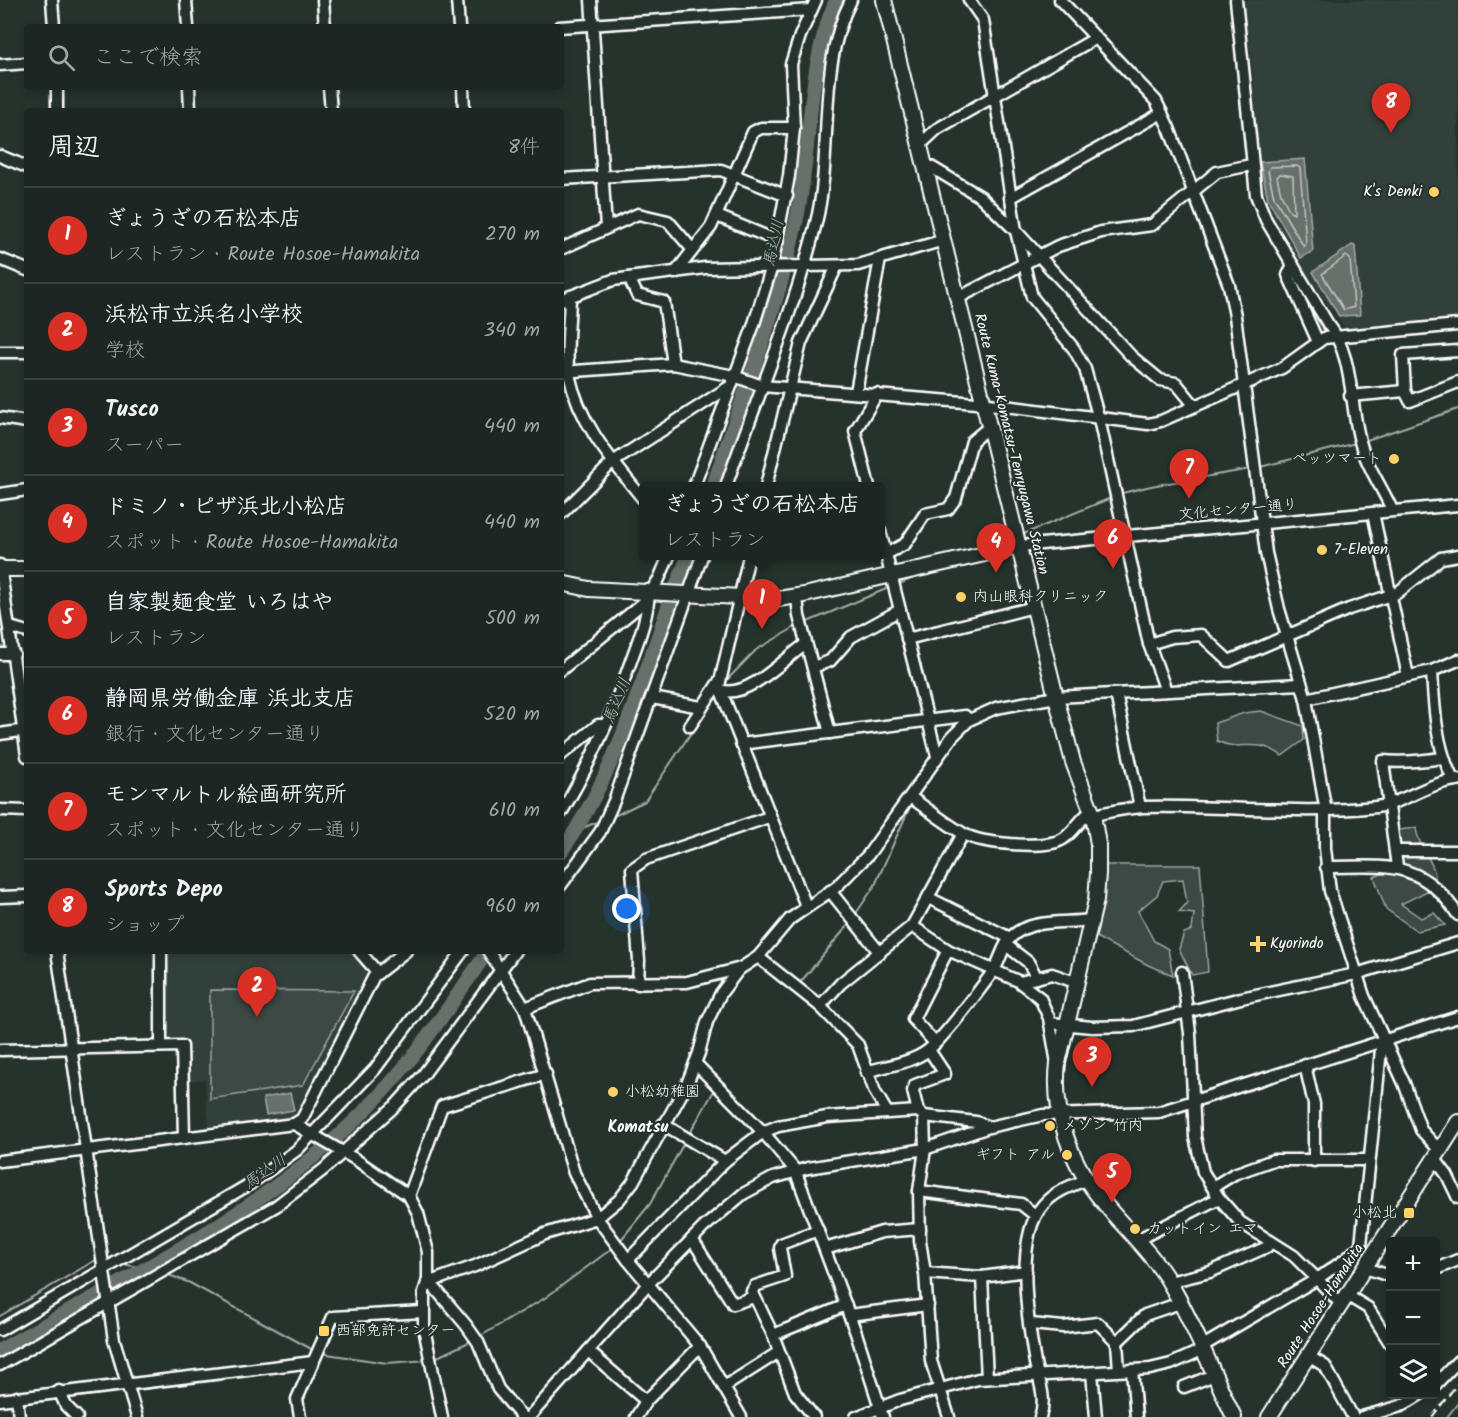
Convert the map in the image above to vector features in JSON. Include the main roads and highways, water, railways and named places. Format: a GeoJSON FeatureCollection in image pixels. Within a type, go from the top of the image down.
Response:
{"type":"FeatureCollection","features":[{"type":"Feature","properties":{"kind":"main road","name":"Route Kuma-Komatsu-Tenryugawa Station"},"geometry":{"type":"LineString","coordinates":[[884,0],[1056,697],[1073,762],[1092,813],[1098,844],[1098,873],[1090,920],[1058,1064],[1056,1090],[1059,1113],[1086,1180],[1169,1282],[1234,1417]]}},
{"type":"Feature","properties":{"kind":"main road"},"geometry":{"type":"LineString","coordinates":[[564,585],[589,589],[740,597],[797,597],[894,582],[1020,546]]}},
{"type":"Feature","properties":{"kind":"main road"},"geometry":{"type":"LineString","coordinates":[[0,568],[24,568]]}},
{"type":"Feature","properties":{"kind":"main road","name":"Route Hosoe-Hamakita"},"geometry":{"type":"LineString","coordinates":[[1269,1417],[1458,1122]]}},
{"type":"Feature","properties":{"kind":"water"},"geometry":{"type":"Polygon","coordinates":[[[1305,159],[1313,251],[1301,258],[1268,199],[1260,162],[1305,159]]]}},
{"type":"Feature","properties":{"kind":"water"},"geometry":{"type":"Polygon","coordinates":[[[1352,245],[1355,246],[1360,315],[1339,316],[1313,272],[1352,245]]]}},
{"type":"Feature","properties":{"kind":"water"},"geometry":{"type":"Polygon","coordinates":[[[290,1093],[294,1110],[266,1115],[263,1098],[290,1093]]]}},
{"type":"Feature","properties":{"kind":"waterway","name":"馬込川"},"geometry":{"type":"LineString","coordinates":[[714,482],[770,320],[789,252],[802,191],[819,53],[836,0]]}},
{"type":"Feature","properties":{"kind":"waterway"},"geometry":{"type":"LineString","coordinates":[[1364,441],[1458,409]]}},
{"type":"Feature","properties":{"kind":"waterway"},"geometry":{"type":"LineString","coordinates":[[1260,467],[1356,443]]}},
{"type":"Feature","properties":{"kind":"waterway"},"geometry":{"type":"LineString","coordinates":[[1118,494],[1251,469]]}},
{"type":"Feature","properties":{"kind":"waterway"},"geometry":{"type":"LineString","coordinates":[[1024,534],[1113,497]]}},
{"type":"Feature","properties":{"kind":"waterway","name":"馬込川"},"geometry":{"type":"LineString","coordinates":[[564,847],[596,794],[610,764],[686,560]]}},
{"type":"Feature","properties":{"kind":"waterway"},"geometry":{"type":"LineString","coordinates":[[897,585],[911,579]]}},
{"type":"Feature","properties":{"kind":"waterway"},"geometry":{"type":"LineString","coordinates":[[805,623],[891,587]]}},
{"type":"Feature","properties":{"kind":"waterway"},"geometry":{"type":"LineString","coordinates":[[724,683],[756,650],[797,626]]}},
{"type":"Feature","properties":{"kind":"waterway"},"geometry":{"type":"LineString","coordinates":[[614,816],[645,801],[693,730]]}},
{"type":"Feature","properties":{"kind":"waterway"},"geometry":{"type":"LineString","coordinates":[[855,915],[875,885],[912,802]]}},
{"type":"Feature","properties":{"kind":"waterway"},"geometry":{"type":"LineString","coordinates":[[576,831],[599,821]]}},
{"type":"Feature","properties":{"kind":"waterway"},"geometry":{"type":"LineString","coordinates":[[798,985],[850,923]]}},
{"type":"Feature","properties":{"kind":"waterway","name":"馬込川"},"geometry":{"type":"LineString","coordinates":[[0,1350],[197,1238],[292,1174],[335,1139],[376,1099],[407,1064],[486,954]]}},
{"type":"Feature","properties":{"kind":"waterway"},"geometry":{"type":"LineString","coordinates":[[688,1136],[715,1089]]}},
{"type":"Feature","properties":{"kind":"waterway"},"geometry":{"type":"LineString","coordinates":[[620,1241],[650,1204],[685,1141]]}},
{"type":"Feature","properties":{"kind":"waterway"},"geometry":{"type":"LineString","coordinates":[[479,1337],[545,1298],[614,1247]]}},
{"type":"Feature","properties":{"kind":"waterway"},"geometry":{"type":"LineString","coordinates":[[0,1316],[94,1261],[99,1261]]}},
{"type":"Feature","properties":{"kind":"waterway","name":"馬込川"},"geometry":{"type":"LineString","coordinates":[[122,1264],[155,1270]]}},
{"type":"Feature","properties":{"kind":"waterway"},"geometry":{"type":"LineString","coordinates":[[166,1274],[190,1283],[315,1351]]}},
{"type":"Feature","properties":{"kind":"waterway"},"geometry":{"type":"LineString","coordinates":[[433,1359],[471,1341]]}},
{"type":"Feature","properties":{"kind":"waterway"},"geometry":{"type":"LineString","coordinates":[[320,1353],[387,1363],[428,1360]]}},
{"type":"Feature","properties":{"kind":"waterway"},"geometry":{"type":"LineString","coordinates":[[1447,1417],[1458,1403]]}},
{"type":"Feature","properties":{"kind":"railway"},"geometry":{"type":"LineString","coordinates":[[1432,1417],[1458,1383]]}},
{"type":"Feature","properties":{"kind":"place","name":"Sports Depo"},"geometry":{"type":"Point","coordinates":[1391,133]}},
{"type":"Feature","properties":{"kind":"place","name":"K's Denki"},"geometry":{"type":"Point","coordinates":[1434,192]}},
{"type":"Feature","properties":{"kind":"place","name":"ペッツマート"},"geometry":{"type":"Point","coordinates":[1394,459]}},
{"type":"Feature","properties":{"kind":"place","name":"モンマルトル絵画研究所"},"geometry":{"type":"Point","coordinates":[1189,499]}},
{"type":"Feature","properties":{"kind":"place","name":"7-Eleven"},"geometry":{"type":"Point","coordinates":[1322,550]}},
{"type":"Feature","properties":{"kind":"place","name":"静岡県労働金庫 浜北支店"},"geometry":{"type":"Point","coordinates":[1113,569]}},
{"type":"Feature","properties":{"kind":"place","name":"ドミノ・ピザ浜北小松店"},"geometry":{"type":"Point","coordinates":[996,573]}},
{"type":"Feature","properties":{"kind":"place","name":"内山眼科クリニック"},"geometry":{"type":"Point","coordinates":[961,597]}},
{"type":"Feature","properties":{"kind":"place","name":"ぎょうざの石松本店"},"geometry":{"type":"Point","coordinates":[762,629]}},
{"type":"Feature","properties":{"kind":"place","name":"Kyorindo"},"geometry":{"type":"Point","coordinates":[1258,944]}},
{"type":"Feature","properties":{"kind":"place","name":"浜松市立浜名小学校"},"geometry":{"type":"Point","coordinates":[257,1017]}},
{"type":"Feature","properties":{"kind":"place","name":"Tusco"},"geometry":{"type":"Point","coordinates":[1092,1087]}},
{"type":"Feature","properties":{"kind":"place","name":"小松幼稚園"},"geometry":{"type":"Point","coordinates":[613,1092]}},
{"type":"Feature","properties":{"kind":"place","name":"メゾン 竹内"},"geometry":{"type":"Point","coordinates":[1050,1126]}},
{"type":"Feature","properties":{"kind":"place","name":"ギフト アル"},"geometry":{"type":"Point","coordinates":[1067,1155]}},
{"type":"Feature","properties":{"kind":"place","name":"自家製麺食堂 いろはや"},"geometry":{"type":"Point","coordinates":[1112,1203]}},
{"type":"Feature","properties":{"kind":"place","name":"小松北"},"geometry":{"type":"Point","coordinates":[1409,1213]}},
{"type":"Feature","properties":{"kind":"place","name":"カットイン エマ"},"geometry":{"type":"Point","coordinates":[1135,1229]}},
{"type":"Feature","properties":{"kind":"place","name":"西部免許センター"},"geometry":{"type":"Point","coordinates":[324,1331]}},
{"type":"Feature","properties":{"kind":"district","name":"Komatsu"},"geometry":{"type":"Point","coordinates":[638,1127]}}]}
